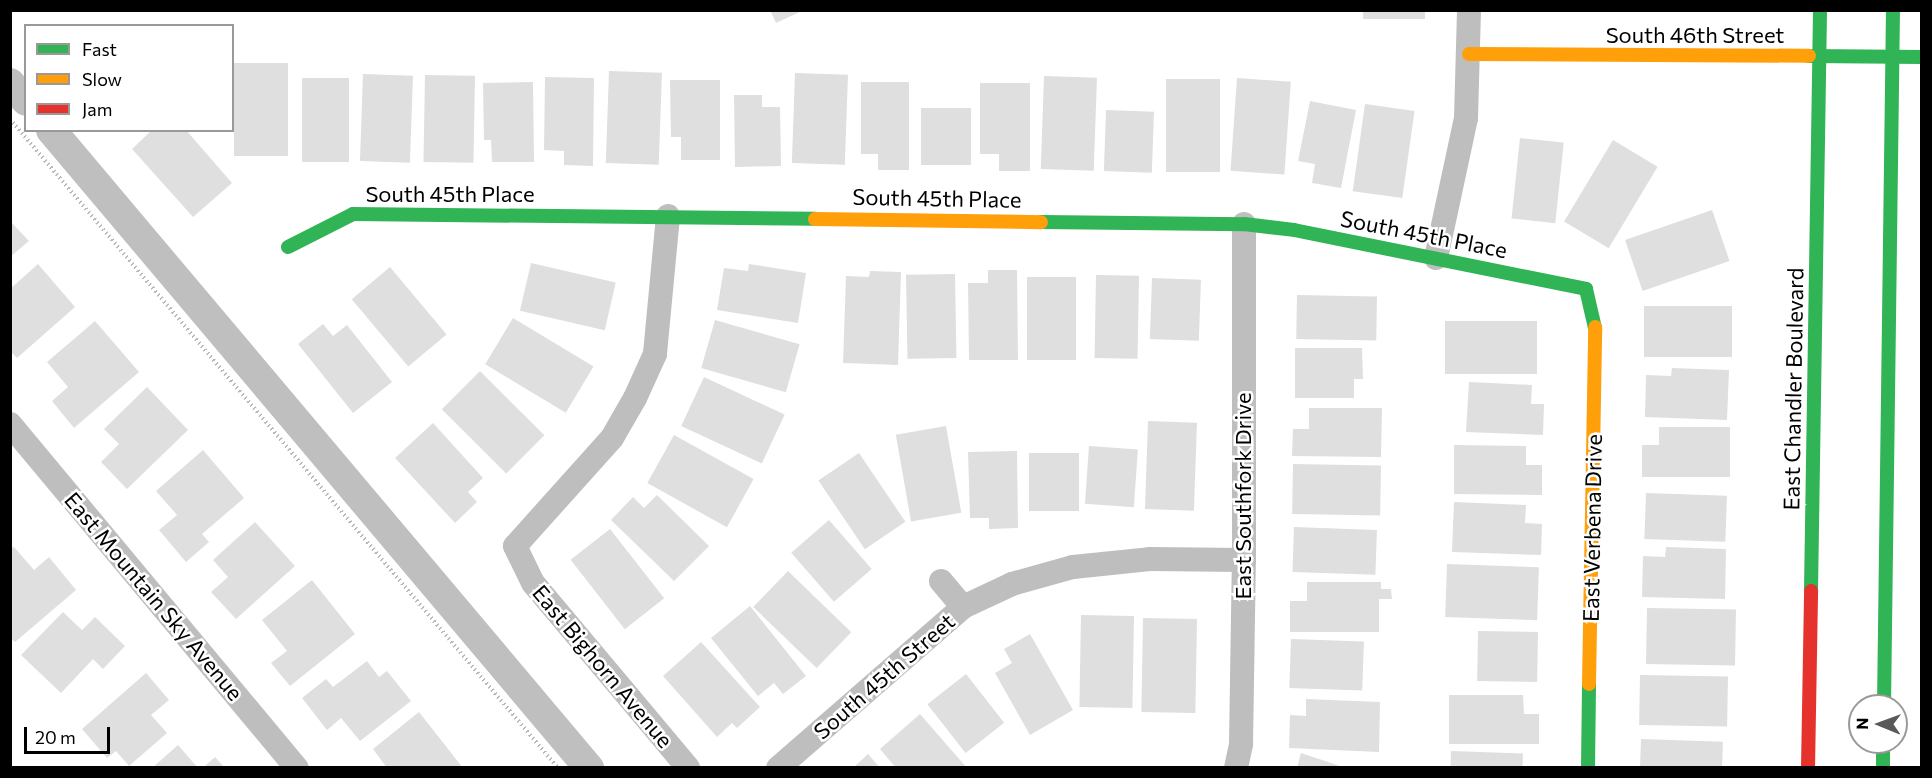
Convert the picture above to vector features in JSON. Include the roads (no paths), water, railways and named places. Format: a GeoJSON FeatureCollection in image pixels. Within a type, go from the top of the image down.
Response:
{"type":"FeatureCollection","features":[{"type":"Feature","properties":{"kind":"street"},"geometry":{"type":"LineString","coordinates":[[1436,258],[1466,118],[1469,10]]}},
{"type":"Feature","properties":{"kind":"street","name":"East Chandler Boulevard"},"geometry":{"type":"LineString","coordinates":[[1808,768],[1820,10]]}},
{"type":"Feature","properties":{"kind":"street"},"geometry":{"type":"LineString","coordinates":[[1884,694],[1893,10]]}},
{"type":"Feature","properties":{"kind":"street","name":"South 46th Street"},"geometry":{"type":"LineString","coordinates":[[1469,54],[1922,57]]}},
{"type":"Feature","properties":{"kind":"street","name":"South 45th Place"},"geometry":{"type":"LineString","coordinates":[[288,247],[353,214],[1244,224],[1294,230],[1586,289]]}},
{"type":"Feature","properties":{"kind":"street","name":"East Bighorn Avenue"},"geometry":{"type":"LineString","coordinates":[[668,216],[655,354],[643,380],[612,438],[515,546],[533,583],[688,768]]}},
{"type":"Feature","properties":{"kind":"street","name":"East Southfork Drive"},"geometry":{"type":"LineString","coordinates":[[1236,768],[1241,744],[1244,560],[1244,224]]}},
{"type":"Feature","properties":{"kind":"street","name":"East Verbena Drive"},"geometry":{"type":"LineString","coordinates":[[1586,289],[1595,329],[1588,768]]}},
{"type":"Feature","properties":{"kind":"street","name":"East Mountain Sky Avenue"},"geometry":{"type":"LineString","coordinates":[[10,424],[297,768]]}},
{"type":"Feature","properties":{"kind":"street","name":"South 45th Street"},"geometry":{"type":"LineString","coordinates":[[778,768],[963,608],[1012,584],[1072,567],[1150,559],[1244,560]]}},
{"type":"Feature","properties":{"kind":"street","name":"South 45th Street"},"geometry":{"type":"LineString","coordinates":[[941,581],[963,608]]}},
{"type":"Feature","properties":{"kind":"waterway"},"geometry":{"type":"LineString","coordinates":[[10,83],[24,99]]}},
{"type":"Feature","properties":{"kind":"waterway"},"geometry":{"type":"LineString","coordinates":[[53,132],[589,768]]}}]}
